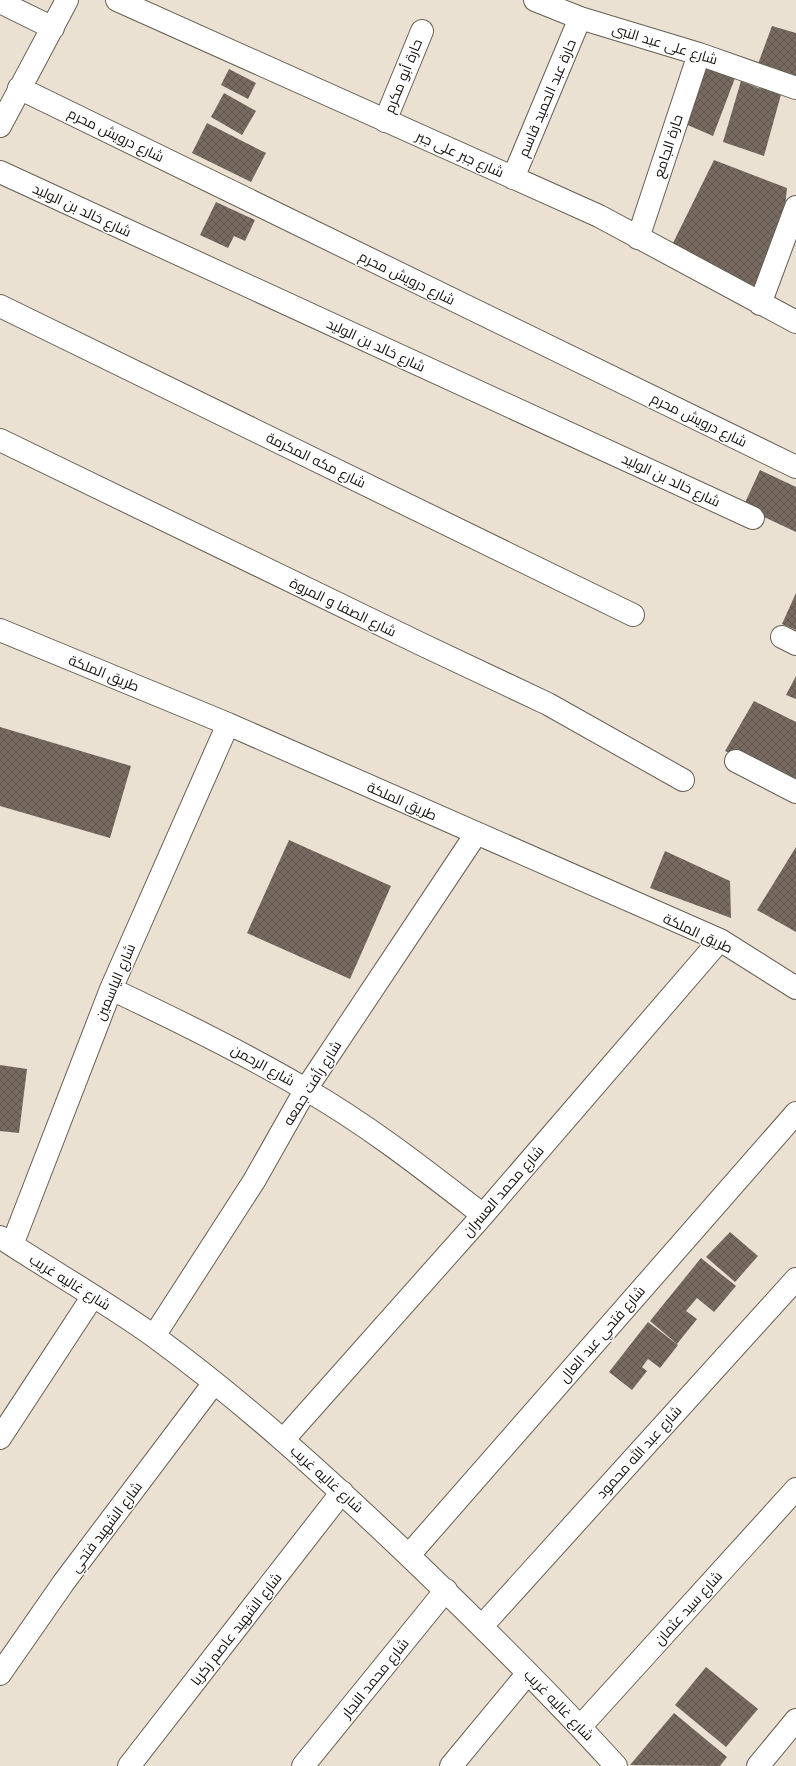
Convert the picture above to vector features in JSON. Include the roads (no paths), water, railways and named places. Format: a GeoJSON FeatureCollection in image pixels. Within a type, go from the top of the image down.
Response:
{"type":"FeatureCollection","features":[{"type":"Feature","properties":{"kind":"street"},"geometry":{"type":"LineString","coordinates":[[0,126],[67,0]]}},
{"type":"Feature","properties":{"kind":"street","name":"شارع جبر على جبر"},"geometry":{"type":"LineString","coordinates":[[117,0],[384,121],[599,216],[760,304],[796,322]]}},
{"type":"Feature","properties":{"kind":"street","name":"شارع على عبد النبى"},"geometry":{"type":"LineString","coordinates":[[535,0],[580,18],[699,54],[796,88]]}},
{"type":"Feature","properties":{"kind":"street"},"geometry":{"type":"LineString","coordinates":[[0,2],[53,28]]}},
{"type":"Feature","properties":{"kind":"street","name":"حارة عبد الحميد قاسم"},"geometry":{"type":"LineString","coordinates":[[513,178],[580,18]]}},
{"type":"Feature","properties":{"kind":"street","name":"حارة أبو مكرم"},"geometry":{"type":"LineString","coordinates":[[384,121],[422,30]]}},
{"type":"Feature","properties":{"kind":"street","name":"حارة الجامع"},"geometry":{"type":"LineString","coordinates":[[638,238],[699,54]]}},
{"type":"Feature","properties":{"kind":"street","name":"شارع درويش محرم"},"geometry":{"type":"LineString","coordinates":[[19,88],[796,467]]}},
{"type":"Feature","properties":{"kind":"street","name":"شارع خالد بن الوليد"},"geometry":{"type":"LineString","coordinates":[[0,172],[753,518]]}},
{"type":"Feature","properties":{"kind":"street"},"geometry":{"type":"LineString","coordinates":[[760,304],[796,207]]}},
{"type":"Feature","properties":{"kind":"street","name":"شارع مكه المكرمة"},"geometry":{"type":"LineString","coordinates":[[0,306],[633,615]]}},
{"type":"Feature","properties":{"kind":"street","name":"شارع الصفا و المروة"},"geometry":{"type":"LineString","coordinates":[[0,440],[422,645],[548,704],[683,780]]}},
{"type":"Feature","properties":{"kind":"street","name":"طريق الملكة"},"geometry":{"type":"LineString","coordinates":[[0,630],[228,724],[720,940],[796,988]]}},
{"type":"Feature","properties":{"kind":"street","name":"شارع الياسمين"},"geometry":{"type":"LineString","coordinates":[[6,1241],[111,989],[228,724]]}},
{"type":"Feature","properties":{"kind":"street"},"geometry":{"type":"LineString","coordinates":[[736,761],[796,792]]}},
{"type":"Feature","properties":{"kind":"street","name":"شارع رأفت جمعه"},"geometry":{"type":"LineString","coordinates":[[154,1336],[254,1181],[306,1090],[476,834]]}},
{"type":"Feature","properties":{"kind":"street","name":"شارع محمد العسران"},"geometry":{"type":"LineString","coordinates":[[284,1439],[483,1215],[720,940]]}},
{"type":"Feature","properties":{"kind":"street","name":"شارع الرحمن"},"geometry":{"type":"LineString","coordinates":[[111,989],[210,1036],[306,1090],[397,1149],[483,1215]]}},
{"type":"Feature","properties":{"kind":"street","name":"شارع فتحي عبد العال"},"geometry":{"type":"LineString","coordinates":[[409,1555],[796,1113]]}},
{"type":"Feature","properties":{"kind":"street","name":"شارع غاليه غريب"},"geometry":{"type":"LineString","coordinates":[[6,1241],[154,1336],[284,1439],[446,1590],[528,1672],[580,1727],[605,1762]]}},
{"type":"Feature","properties":{"kind":"street","name":"شارع عبد الله محمود"},"geometry":{"type":"LineString","coordinates":[[482,1626],[796,1279]]}},
{"type":"Feature","properties":{"kind":"street"},"geometry":{"type":"LineString","coordinates":[[0,1438],[93,1296]]}},
{"type":"Feature","properties":{"kind":"street","name":"شارع الشهيد فتحي"},"geometry":{"type":"LineString","coordinates":[[0,1674],[64,1582],[214,1383]]}},
{"type":"Feature","properties":{"kind":"street","name":"شارع سيد عثمان"},"geometry":{"type":"LineString","coordinates":[[580,1727],[796,1489]]}},
{"type":"Feature","properties":{"kind":"street","name":"شارع الشهيد عاصم زكريا"},"geometry":{"type":"LineString","coordinates":[[129,1766],[342,1492]]}},
{"type":"Feature","properties":{"kind":"street","name":"شارع محمد النجار"},"geometry":{"type":"LineString","coordinates":[[303,1766],[446,1590]]}},
{"type":"Feature","properties":{"kind":"street"},"geometry":{"type":"LineString","coordinates":[[451,1766],[528,1672]]}},
{"type":"Feature","properties":{"kind":"street"},"geometry":{"type":"LineString","coordinates":[[758,1766],[796,1720]]}}]}
